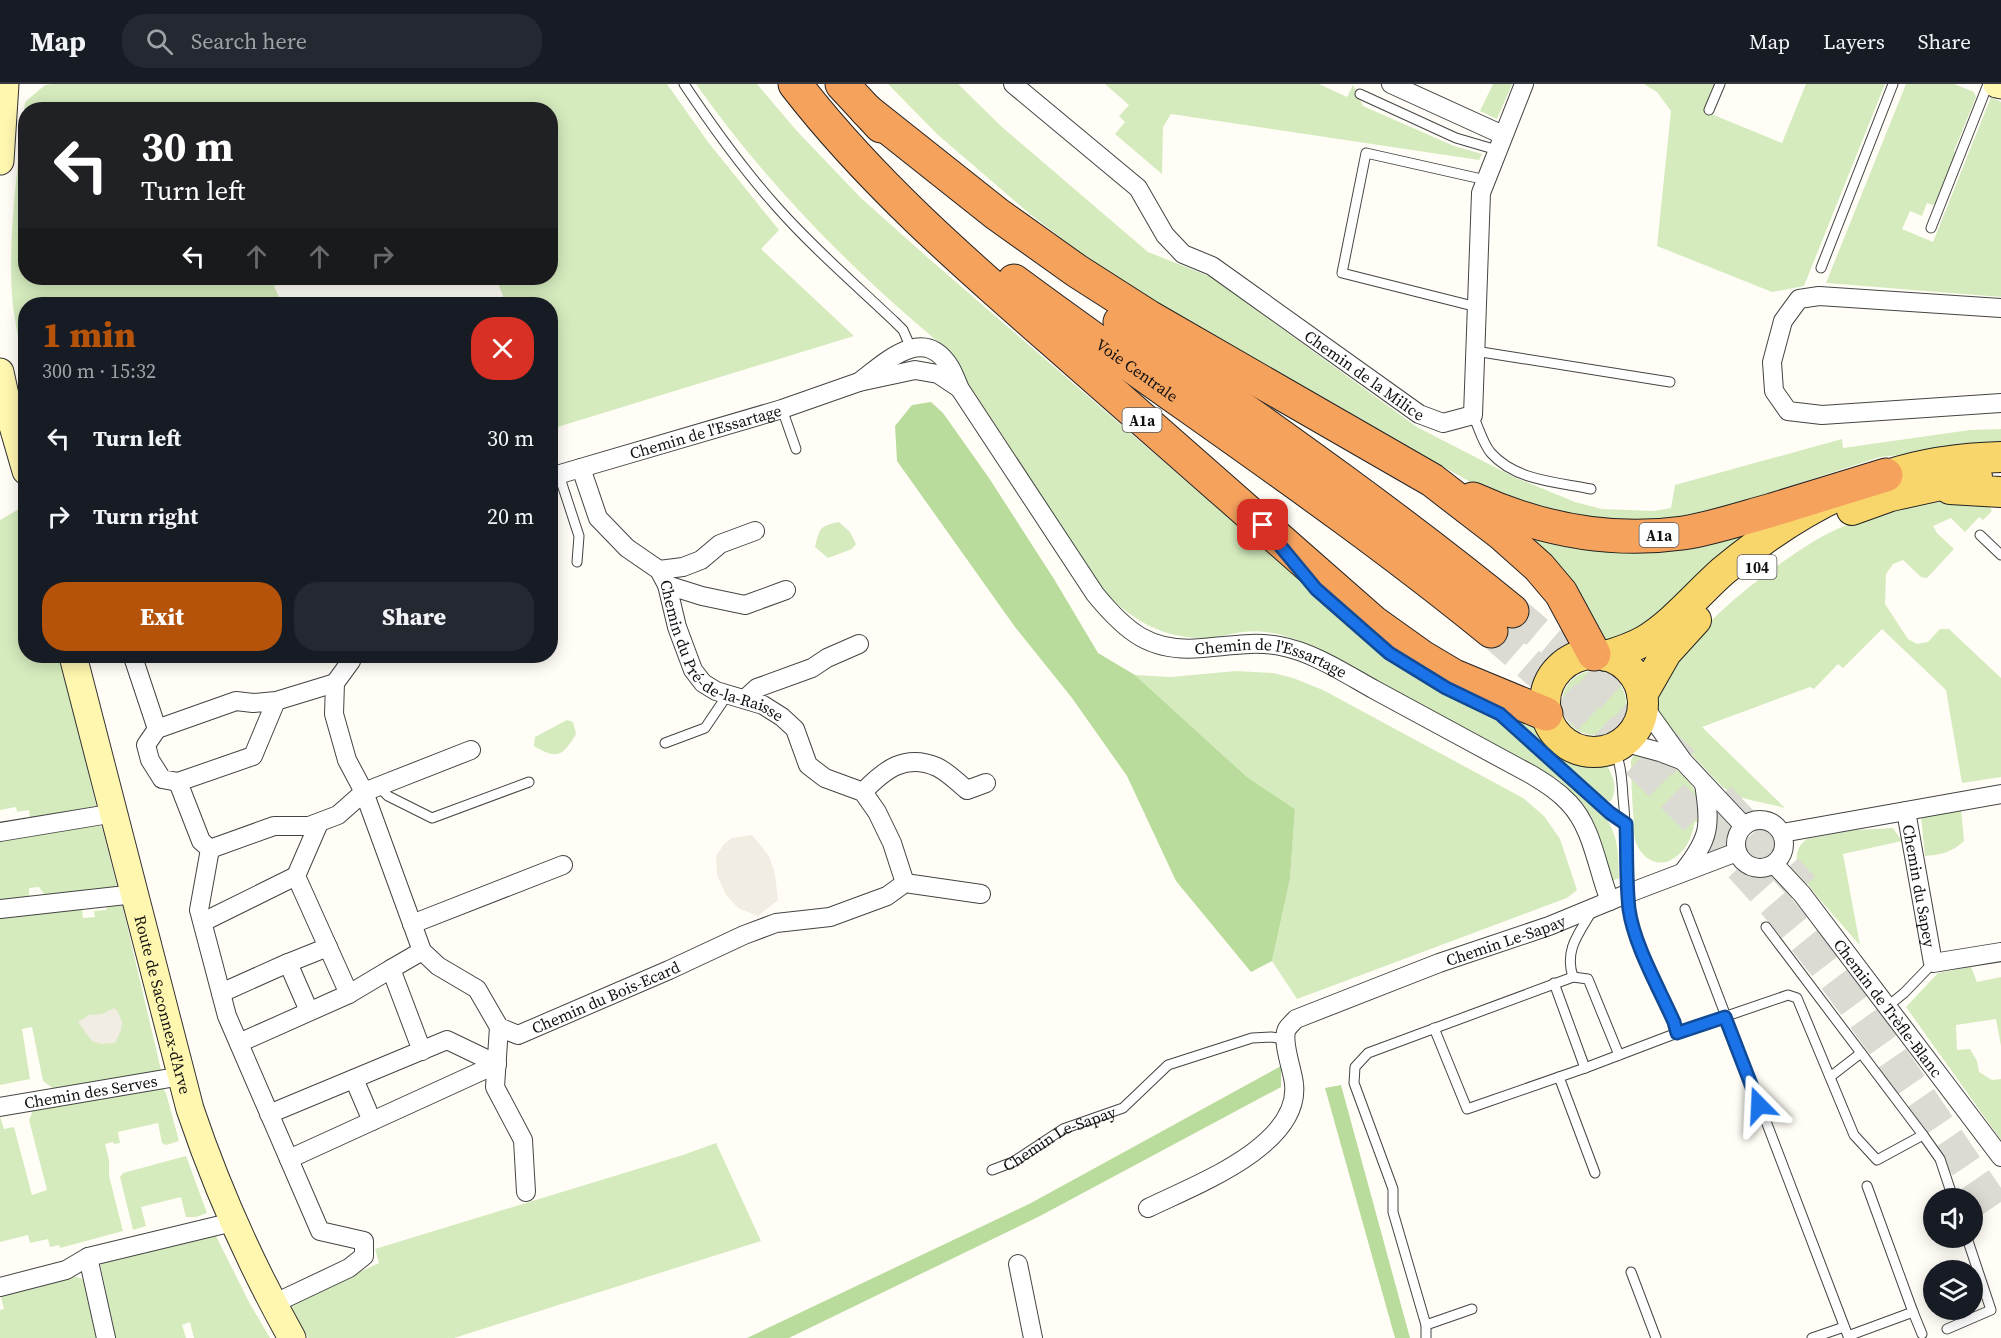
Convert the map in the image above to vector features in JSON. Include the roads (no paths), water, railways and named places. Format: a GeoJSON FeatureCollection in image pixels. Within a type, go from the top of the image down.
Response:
{"type":"FeatureCollection","features":[{"type":"Feature","properties":{"kind":"highway","name":"A1a"},"geometry":{"type":"LineString","coordinates":[[795,84],[857,156],[913,215],[1373,622],[1422,657],[1460,678],[1546,714]]}},
{"type":"Feature","properties":{"kind":"highway","name":"Voie Centrale"},"geometry":{"type":"LineString","coordinates":[[803,84],[891,176],[989,262],[1353,524],[1447,595],[1502,621],[1429,544],[1015,244],[939,182],[842,84]]}},
{"type":"Feature","properties":{"kind":"highway","name":"A1a"},"geometry":{"type":"LineString","coordinates":[[866,110],[997,214],[1077,271],[1149,317],[1432,480],[1477,500],[1541,523],[1586,533],[1633,536],[1684,533],[1899,483]]}},
{"type":"Feature","properties":{"kind":"highway","name":"A1a"},"geometry":{"type":"LineString","coordinates":[[1432,480],[1514,544],[1547,575],[1600,655]]}},
{"type":"Feature","properties":{"kind":"main road","name":"104"},"geometry":{"type":"LineString","coordinates":[[1642,700],[1666,653],[1677,639],[1709,607],[1765,560],[1808,532],[1841,515],[1882,499],[1899,483],[1948,461],[2001,457]]}},
{"type":"Feature","properties":{"kind":"main road","name":"104"},"geometry":{"type":"LineString","coordinates":[[1600,655],[1638,645],[1654,634],[1719,575],[1779,529],[1841,495],[1899,483],[2001,475]]}},
{"type":"Feature","properties":{"kind":"main road"},"geometry":{"type":"LineString","coordinates":[[1899,483],[2001,492]]}},
{"type":"Feature","properties":{"kind":"main road"},"geometry":{"type":"LineString","coordinates":[[1600,655],[1616,660],[1629,669],[1638,683],[1642,700],[1639,722],[1618,745],[1585,752],[1561,740],[1552,729],[1545,705],[1547,689],[1555,673],[1575,658],[1600,655]]}},
{"type":"Feature","properties":{"kind":"street"},"geometry":{"type":"LineString","coordinates":[[0,161],[5,84]]}},
{"type":"Feature","properties":{"kind":"street","name":"Chemin de la Milice"},"geometry":{"type":"LineString","coordinates":[[1013,84],[1138,188],[1165,235],[1183,254],[1212,266],[1419,414],[1443,423],[1473,415]]}},
{"type":"Feature","properties":{"kind":"street"},"geometry":{"type":"LineString","coordinates":[[1390,84],[1500,143]]}},
{"type":"Feature","properties":{"kind":"street"},"geometry":{"type":"LineString","coordinates":[[1473,415],[1481,193],[1524,84]]}},
{"type":"Feature","properties":{"kind":"street"},"geometry":{"type":"LineString","coordinates":[[2001,308],[1820,296],[1799,299],[1783,321],[1772,362],[1774,391],[1788,411],[1822,415],[2001,403]]}},
{"type":"Feature","properties":{"kind":"street","name":"Chemin de l'Essartage"},"geometry":{"type":"LineString","coordinates":[[859,382],[890,359],[911,348],[923,347],[933,350],[950,367],[960,389],[1095,594],[1128,630],[1148,642],[1176,650],[1264,644],[1283,647],[1303,654],[1343,673],[1532,775],[1554,789],[1570,804],[1585,825],[1602,904]]}},
{"type":"Feature","properties":{"kind":"street","name":"Chemin de l'Essartage"},"geometry":{"type":"LineString","coordinates":[[558,475],[782,409],[859,382],[915,370],[927,370],[938,374],[960,389]]}},
{"type":"Feature","properties":{"kind":"street"},"geometry":{"type":"LineString","coordinates":[[0,372],[18,442]]}},
{"type":"Feature","properties":{"kind":"street","name":"Chemin du Pré-de-la-Raisse"},"geometry":{"type":"LineString","coordinates":[[581,468],[598,518],[627,548],[663,578],[677,627],[693,670],[716,691],[763,705],[782,717],[795,729],[808,765],[825,778],[862,792]]}},
{"type":"Feature","properties":{"kind":"street"},"geometry":{"type":"LineString","coordinates":[[663,578],[682,567],[701,560],[720,544],[755,531]]}},
{"type":"Feature","properties":{"kind":"street"},"geometry":{"type":"LineString","coordinates":[[663,578],[702,596],[745,605],[786,590]]}},
{"type":"Feature","properties":{"kind":"street"},"geometry":{"type":"LineString","coordinates":[[737,696],[812,668],[827,658],[859,644]]}},
{"type":"Feature","properties":{"kind":"street","name":"Route de Saconnex-d'Arve"},"geometry":{"type":"LineString","coordinates":[[75,663],[201,1141],[233,1222],[292,1338]]}},
{"type":"Feature","properties":{"kind":"street"},"geometry":{"type":"LineString","coordinates":[[135,663],[157,729]]}},
{"type":"Feature","properties":{"kind":"street"},"geometry":{"type":"LineString","coordinates":[[276,702],[253,756],[178,782],[162,779],[150,760],[146,745],[157,729],[236,701],[276,702],[335,682],[350,663]]}},
{"type":"Feature","properties":{"kind":"street"},"geometry":{"type":"LineString","coordinates":[[335,682],[334,714],[347,760],[371,789],[422,951],[438,966],[477,989],[499,1027],[495,1087],[524,1140],[526,1192]]}},
{"type":"Feature","properties":{"kind":"street"},"geometry":{"type":"LineString","coordinates":[[1642,700],[1683,761],[1744,826]]}},
{"type":"Feature","properties":{"kind":"street"},"geometry":{"type":"LineString","coordinates":[[1618,745],[1660,752],[1683,761]]}},
{"type":"Feature","properties":{"kind":"street"},"geometry":{"type":"LineString","coordinates":[[210,849],[274,826],[309,826],[338,815],[371,789],[471,750]]}},
{"type":"Feature","properties":{"kind":"street"},"geometry":{"type":"LineString","coordinates":[[981,894],[905,883],[892,843],[877,812],[862,792],[877,777],[900,763],[920,762],[938,768],[967,790],[987,783]]}},
{"type":"Feature","properties":{"kind":"street"},"geometry":{"type":"LineString","coordinates":[[178,782],[201,841],[210,849]]}},
{"type":"Feature","properties":{"kind":"street"},"geometry":{"type":"LineString","coordinates":[[1683,873],[1703,843],[1708,829],[1708,807],[1704,784]]}},
{"type":"Feature","properties":{"kind":"street"},"geometry":{"type":"LineString","coordinates":[[1782,833],[2001,794]]}},
{"type":"Feature","properties":{"kind":"street","name":"Chemin du Sapey"},"geometry":{"type":"LineString","coordinates":[[1906,811],[1933,963],[2001,952]]}},
{"type":"Feature","properties":{"kind":"street"},"geometry":{"type":"LineString","coordinates":[[0,832],[115,813]]}},
{"type":"Feature","properties":{"kind":"street"},"geometry":{"type":"LineString","coordinates":[[1751,821],[1769,821],[1782,833],[1784,850],[1774,864],[1768,867],[1753,867],[1741,859],[1737,852],[1737,838],[1744,826],[1751,821]]}},
{"type":"Feature","properties":{"kind":"street"},"geometry":{"type":"LineString","coordinates":[[203,922],[296,876],[319,822]]}},
{"type":"Feature","properties":{"kind":"street"},"geometry":{"type":"LineString","coordinates":[[210,849],[199,909],[227,1016],[320,1231],[364,1241],[364,1256],[349,1269],[273,1304]]}},
{"type":"Feature","properties":{"kind":"street","name":"Chemin Le-Sapay"},"geometry":{"type":"LineString","coordinates":[[1285,1039],[1287,1029],[1296,1019],[1309,1012],[1439,963],[1549,926],[1737,852]]}},
{"type":"Feature","properties":{"kind":"street","name":"Chemin de Trèfle-Blanc"},"geometry":{"type":"LineString","coordinates":[[1774,864],[1802,894],[2001,1156]]}},
{"type":"Feature","properties":{"kind":"street"},"geometry":{"type":"LineString","coordinates":[[412,924],[563,865]]}},
{"type":"Feature","properties":{"kind":"street"},"geometry":{"type":"LineString","coordinates":[[296,876],[349,994]]}},
{"type":"Feature","properties":{"kind":"street","name":"Chemin du Bois-Ecard"},"geometry":{"type":"LineString","coordinates":[[499,1027],[518,1035],[776,922],[830,917],[887,896],[905,883]]}},
{"type":"Feature","properties":{"kind":"street"},"geometry":{"type":"LineString","coordinates":[[0,909],[135,894]]}},
{"type":"Feature","properties":{"kind":"street"},"geometry":{"type":"LineString","coordinates":[[221,993],[328,947]]}},
{"type":"Feature","properties":{"kind":"street"},"geometry":{"type":"LineString","coordinates":[[239,1043],[349,994],[422,951]]}},
{"type":"Feature","properties":{"kind":"street"},"geometry":{"type":"LineString","coordinates":[[288,963],[309,1011]]}},
{"type":"Feature","properties":{"kind":"street"},"geometry":{"type":"LineString","coordinates":[[391,969],[422,1051]]}},
{"type":"Feature","properties":{"kind":"street"},"geometry":{"type":"LineString","coordinates":[[1148,1208],[1241,1160],[1279,1131],[1288,1119],[1294,1102],[1295,1086],[1285,1039]]}},
{"type":"Feature","properties":{"kind":"street"},"geometry":{"type":"LineString","coordinates":[[269,1114],[447,1040],[497,1064]]}},
{"type":"Feature","properties":{"kind":"street"},"geometry":{"type":"LineString","coordinates":[[289,1159],[497,1064]]}},
{"type":"Feature","properties":{"kind":"street","name":"Chemin des Serves"},"geometry":{"type":"LineString","coordinates":[[0,1107],[182,1076]]}},
{"type":"Feature","properties":{"kind":"street"},"geometry":{"type":"LineString","coordinates":[[354,1079],[372,1121]]}},
{"type":"Feature","properties":{"kind":"street"},"geometry":{"type":"LineString","coordinates":[[0,1287],[66,1270],[88,1257],[233,1222]]}},
{"type":"Feature","properties":{"kind":"street"},"geometry":{"type":"LineString","coordinates":[[88,1257],[106,1338]]}},
{"type":"Feature","properties":{"kind":"street"},"geometry":{"type":"LineString","coordinates":[[1018,1263],[1033,1338]]}},
{"type":"Feature","properties":{"kind":"lane"},"geometry":{"type":"LineString","coordinates":[[684,84],[704,114],[776,206],[903,330],[911,348]]}},
{"type":"Feature","properties":{"kind":"lane"},"geometry":{"type":"LineString","coordinates":[[1709,110],[1720,84]]}},
{"type":"Feature","properties":{"kind":"lane"},"geometry":{"type":"LineString","coordinates":[[1821,268],[1893,84]]}},
{"type":"Feature","properties":{"kind":"lane"},"geometry":{"type":"LineString","coordinates":[[1931,228],[1988,84]]}},
{"type":"Feature","properties":{"kind":"lane"},"geometry":{"type":"LineString","coordinates":[[1360,94],[1456,138],[1500,143]]}},
{"type":"Feature","properties":{"kind":"lane"},"geometry":{"type":"LineString","coordinates":[[1477,307],[1342,273],[1366,153],[1486,180]]}},
{"type":"Feature","properties":{"kind":"lane"},"geometry":{"type":"LineString","coordinates":[[1475,351],[1670,382]]}},
{"type":"Feature","properties":{"kind":"lane"},"geometry":{"type":"LineString","coordinates":[[782,409],[796,449]]}},
{"type":"Feature","properties":{"kind":"lane"},"geometry":{"type":"LineString","coordinates":[[1473,415],[1490,452],[1510,469],[1531,477],[1591,489]]}},
{"type":"Feature","properties":{"kind":"lane"},"geometry":{"type":"LineString","coordinates":[[558,484],[579,536],[577,562]]}},
{"type":"Feature","properties":{"kind":"lane"},"geometry":{"type":"LineString","coordinates":[[1263,525],[1309,580]]}},
{"type":"Feature","properties":{"kind":"lane"},"geometry":{"type":"LineString","coordinates":[[1980,535],[2001,555]]}},
{"type":"Feature","properties":{"kind":"lane"},"geometry":{"type":"LineString","coordinates":[[665,743],[705,728],[737,696]]}},
{"type":"Feature","properties":{"kind":"lane"},"geometry":{"type":"LineString","coordinates":[[1475,702],[1500,714],[1510,722],[1610,813],[1626,824]]}},
{"type":"Feature","properties":{"kind":"lane"},"geometry":{"type":"LineString","coordinates":[[1618,745],[1626,824],[1629,907],[1637,940],[1677,1033]]}},
{"type":"Feature","properties":{"kind":"lane"},"geometry":{"type":"LineString","coordinates":[[371,789],[432,818],[529,782]]}},
{"type":"Feature","properties":{"kind":"lane"},"geometry":{"type":"LineString","coordinates":[[1573,977],[1568,965],[1570,952],[1576,939],[1602,904]]}},
{"type":"Feature","properties":{"kind":"lane"},"geometry":{"type":"LineString","coordinates":[[1685,909],[1848,1336],[1913,1312]]}},
{"type":"Feature","properties":{"kind":"lane"},"geometry":{"type":"LineString","coordinates":[[1766,927],[1940,1159],[1950,1188]]}},
{"type":"Feature","properties":{"kind":"lane"},"geometry":{"type":"LineString","coordinates":[[1888,1006],[1933,963]]}},
{"type":"Feature","properties":{"kind":"lane"},"geometry":{"type":"LineString","coordinates":[[1425,1338],[1426,1325],[1393,1212],[1393,1189],[1354,1083],[1355,1067],[1368,1053],[1573,977],[1588,979],[1619,1054]]}},
{"type":"Feature","properties":{"kind":"lane"},"geometry":{"type":"LineString","coordinates":[[1554,983],[1585,1068]]}},
{"type":"Feature","properties":{"kind":"lane"},"geometry":{"type":"LineString","coordinates":[[1434,1028],[1467,1109],[1788,995],[1797,998],[1854,1135],[1877,1160],[1923,1135]]}},
{"type":"Feature","properties":{"kind":"lane","name":"Chemin Le-Sapay"},"geometry":{"type":"LineString","coordinates":[[992,1170],[1013,1162],[1063,1129],[1123,1108],[1168,1065],[1252,1038],[1285,1039]]}},
{"type":"Feature","properties":{"kind":"lane"},"geometry":{"type":"LineString","coordinates":[[1830,1077],[1861,1053]]}},
{"type":"Feature","properties":{"kind":"lane"},"geometry":{"type":"LineString","coordinates":[[1559,1077],[1595,1173]]}},
{"type":"Feature","properties":{"kind":"lane"},"geometry":{"type":"LineString","coordinates":[[1868,1186],[1922,1334]]}},
{"type":"Feature","properties":{"kind":"lane"},"geometry":{"type":"LineString","coordinates":[[1947,1329],[1991,1310],[1969,1248]]}},
{"type":"Feature","properties":{"kind":"lane"},"geometry":{"type":"LineString","coordinates":[[1631,1272],[1656,1338]]}},
{"type":"Feature","properties":{"kind":"lane"},"geometry":{"type":"LineString","coordinates":[[1426,1325],[1472,1309]]}},
{"type":"Feature","properties":{"kind":"lane"},"geometry":{"type":"LineString","coordinates":[[1812,1338],[1844,1327]]}},
{"type":"Feature","properties":{"kind":"tunnel"},"geometry":{"type":"LineString","coordinates":[[1512,611],[1597,683],[1685,764]]}},
{"type":"Feature","properties":{"kind":"tunnel"},"geometry":{"type":"LineString","coordinates":[[1491,631],[1636,761],[1706,829],[1772,901],[1862,1016],[2001,1217]]}},
{"type":"Feature","properties":{"kind":"tunnel"},"geometry":{"type":"LineString","coordinates":[[1719,798],[1803,888]]}}]}
